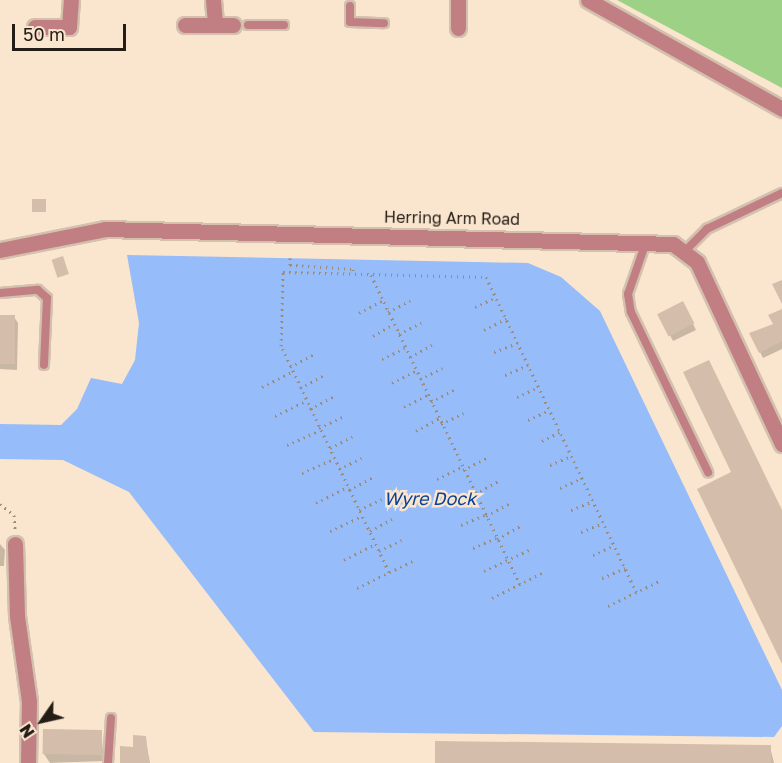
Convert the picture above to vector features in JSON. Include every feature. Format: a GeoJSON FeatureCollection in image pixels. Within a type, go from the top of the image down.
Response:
{"type":"FeatureCollection","features":[{"type":"Feature","properties":{"kind":"street"},"geometry":{"type":"LineString","coordinates":[[35,27],[69,27],[71,0]]}},
{"type":"Feature","properties":{"kind":"street"},"geometry":{"type":"LineString","coordinates":[[213,0],[215,25]]}},
{"type":"Feature","properties":{"kind":"street"},"geometry":{"type":"LineString","coordinates":[[458,0],[458,28]]}},
{"type":"Feature","properties":{"kind":"street"},"geometry":{"type":"LineString","coordinates":[[588,0],[782,108]]}},
{"type":"Feature","properties":{"kind":"street"},"geometry":{"type":"LineString","coordinates":[[185,25],[241,25]]}},
{"type":"Feature","properties":{"kind":"street","name":"Herring Arm Road"},"geometry":{"type":"LineString","coordinates":[[0,250],[105,229],[646,242],[674,244],[686,250]]}},
{"type":"Feature","properties":{"kind":"street"},"geometry":{"type":"LineString","coordinates":[[686,250],[708,284],[782,444]]}},
{"type":"Feature","properties":{"kind":"street"},"geometry":{"type":"LineString","coordinates":[[15,544],[17,616],[29,701],[28,763]]}},
{"type":"Feature","properties":{"kind":"lane"},"geometry":{"type":"LineString","coordinates":[[350,6],[350,22],[384,23]]}},
{"type":"Feature","properties":{"kind":"lane"},"geometry":{"type":"LineString","coordinates":[[241,25],[284,25]]}},
{"type":"Feature","properties":{"kind":"lane"},"geometry":{"type":"LineString","coordinates":[[686,250],[707,230],[782,193]]}},
{"type":"Feature","properties":{"kind":"lane"},"geometry":{"type":"LineString","coordinates":[[646,242],[627,294],[631,312],[708,472]]}},
{"type":"Feature","properties":{"kind":"lane"},"geometry":{"type":"LineString","coordinates":[[0,293],[38,290],[47,298],[44,365]]}},
{"type":"Feature","properties":{"kind":"lane"},"geometry":{"type":"LineString","coordinates":[[108,763],[111,718]]}},
{"type":"Feature","properties":{"kind":"path"},"geometry":{"type":"LineString","coordinates":[[290,258],[290,265],[353,269],[353,275]]}},
{"type":"Feature","properties":{"kind":"path"},"geometry":{"type":"LineString","coordinates":[[390,572],[319,429],[281,346],[283,272],[486,277],[636,592]]}},
{"type":"Feature","properties":{"kind":"path"},"geometry":{"type":"LineString","coordinates":[[370,275],[520,584]]}},
{"type":"Feature","properties":{"kind":"path"},"geometry":{"type":"LineString","coordinates":[[475,307],[496,297]]}},
{"type":"Feature","properties":{"kind":"path"},"geometry":{"type":"LineString","coordinates":[[359,313],[383,300]]}},
{"type":"Feature","properties":{"kind":"path"},"geometry":{"type":"LineString","coordinates":[[388,312],[410,301]]}},
{"type":"Feature","properties":{"kind":"path"},"geometry":{"type":"LineString","coordinates":[[484,330],[506,319]]}},
{"type":"Feature","properties":{"kind":"path"},"geometry":{"type":"LineString","coordinates":[[399,334],[421,323]]}},
{"type":"Feature","properties":{"kind":"path"},"geometry":{"type":"LineString","coordinates":[[373,336],[394,324]]}},
{"type":"Feature","properties":{"kind":"path"},"geometry":{"type":"LineString","coordinates":[[494,352],[517,343]]}},
{"type":"Feature","properties":{"kind":"path"},"geometry":{"type":"LineString","coordinates":[[410,357],[432,345]]}},
{"type":"Feature","properties":{"kind":"path"},"geometry":{"type":"LineString","coordinates":[[382,359],[405,348]]}},
{"type":"Feature","properties":{"kind":"path"},"geometry":{"type":"LineString","coordinates":[[290,367],[313,355]]}},
{"type":"Feature","properties":{"kind":"path"},"geometry":{"type":"LineString","coordinates":[[504,375],[528,365]]}},
{"type":"Feature","properties":{"kind":"path"},"geometry":{"type":"LineString","coordinates":[[420,379],[443,368]]}},
{"type":"Feature","properties":{"kind":"path"},"geometry":{"type":"LineString","coordinates":[[392,383],[417,371]]}},
{"type":"Feature","properties":{"kind":"path"},"geometry":{"type":"LineString","coordinates":[[262,387],[292,372]]}},
{"type":"Feature","properties":{"kind":"path"},"geometry":{"type":"LineString","coordinates":[[300,388],[323,376]]}},
{"type":"Feature","properties":{"kind":"path"},"geometry":{"type":"LineString","coordinates":[[517,397],[538,387]]}},
{"type":"Feature","properties":{"kind":"path"},"geometry":{"type":"LineString","coordinates":[[431,402],[454,390]]}},
{"type":"Feature","properties":{"kind":"path"},"geometry":{"type":"LineString","coordinates":[[404,407],[428,395]]}},
{"type":"Feature","properties":{"kind":"path"},"geometry":{"type":"LineString","coordinates":[[310,409],[333,397]]}},
{"type":"Feature","properties":{"kind":"path"},"geometry":{"type":"LineString","coordinates":[[274,416],[306,401]]}},
{"type":"Feature","properties":{"kind":"path"},"geometry":{"type":"LineString","coordinates":[[528,420],[549,410]]}},
{"type":"Feature","properties":{"kind":"path"},"geometry":{"type":"LineString","coordinates":[[441,424],[464,413]]}},
{"type":"Feature","properties":{"kind":"path"},"geometry":{"type":"LineString","coordinates":[[287,445],[343,417]]}},
{"type":"Feature","properties":{"kind":"path"},"geometry":{"type":"LineString","coordinates":[[416,431],[439,418]]}},
{"type":"Feature","properties":{"kind":"path"},"geometry":{"type":"LineString","coordinates":[[542,441],[560,432]]}},
{"type":"Feature","properties":{"kind":"path"},"geometry":{"type":"LineString","coordinates":[[330,448],[352,437]]}},
{"type":"Feature","properties":{"kind":"path"},"geometry":{"type":"LineString","coordinates":[[550,465],[571,456]]}},
{"type":"Feature","properties":{"kind":"path"},"geometry":{"type":"LineString","coordinates":[[339,469],[362,458]]}},
{"type":"Feature","properties":{"kind":"path"},"geometry":{"type":"LineString","coordinates":[[437,479],[487,458]]}},
{"type":"Feature","properties":{"kind":"path"},"geometry":{"type":"LineString","coordinates":[[302,473],[334,459]]}},
{"type":"Feature","properties":{"kind":"path"},"geometry":{"type":"LineString","coordinates":[[316,503],[372,478]]}},
{"type":"Feature","properties":{"kind":"path"},"geometry":{"type":"LineString","coordinates":[[560,488],[582,478]]}},
{"type":"Feature","properties":{"kind":"path"},"geometry":{"type":"LineString","coordinates":[[448,501],[498,481]]}},
{"type":"Feature","properties":{"kind":"path"},"geometry":{"type":"LineString","coordinates":[[359,510],[382,499]]}},
{"type":"Feature","properties":{"kind":"path"},"geometry":{"type":"LineString","coordinates":[[571,510],[593,501]]}},
{"type":"Feature","properties":{"kind":"path"},"geometry":{"type":"LineString","coordinates":[[0,504],[14,515],[15,544]]}},
{"type":"Feature","properties":{"kind":"path"},"geometry":{"type":"LineString","coordinates":[[461,525],[509,504]]}},
{"type":"Feature","properties":{"kind":"path"},"geometry":{"type":"LineString","coordinates":[[330,531],[362,516]]}},
{"type":"Feature","properties":{"kind":"path"},"geometry":{"type":"LineString","coordinates":[[369,531],[392,519]]}},
{"type":"Feature","properties":{"kind":"path"},"geometry":{"type":"LineString","coordinates":[[581,532],[603,523]]}},
{"type":"Feature","properties":{"kind":"path"},"geometry":{"type":"LineString","coordinates":[[473,548],[520,526]]}},
{"type":"Feature","properties":{"kind":"path"},"geometry":{"type":"LineString","coordinates":[[380,551],[402,540]]}},
{"type":"Feature","properties":{"kind":"path"},"geometry":{"type":"LineString","coordinates":[[344,560],[376,544]]}},
{"type":"Feature","properties":{"kind":"path"},"geometry":{"type":"LineString","coordinates":[[593,555],[614,545]]}},
{"type":"Feature","properties":{"kind":"path"},"geometry":{"type":"LineString","coordinates":[[484,572],[531,549]]}},
{"type":"Feature","properties":{"kind":"path"},"geometry":{"type":"LineString","coordinates":[[357,588],[415,560]]}},
{"type":"Feature","properties":{"kind":"path"},"geometry":{"type":"LineString","coordinates":[[602,578],[625,568]]}},
{"type":"Feature","properties":{"kind":"path"},"geometry":{"type":"LineString","coordinates":[[492,598],[544,572]]}},
{"type":"Feature","properties":{"kind":"path"},"geometry":{"type":"LineString","coordinates":[[608,606],[661,580]]}},
{"type":"Feature","properties":{"kind":"green space"},"geometry":{"type":"Polygon","coordinates":[[[617,0],[782,0],[782,88],[617,0]]]}},
{"type":"Feature","properties":{"kind":"water","name":"Wyre Dock"},"geometry":{"type":"Polygon","coordinates":[[[127,255],[528,263],[561,277],[600,311],[782,690],[782,726],[774,737],[314,732],[129,492],[63,460],[0,459],[0,424],[61,425],[77,409],[91,378],[122,384],[135,360],[139,323],[127,255]]]}},
{"type":"Feature","properties":{"kind":"building"},"geometry":{"type":"Polygon","coordinates":[[[32,199],[46,199],[46,212],[32,212],[32,199]]]}},
{"type":"Feature","properties":{"kind":"building"},"geometry":{"type":"Polygon","coordinates":[[[63,256],[69,274],[57,278],[52,260],[63,256]]]}},
{"type":"Feature","properties":{"kind":"building"},"geometry":{"type":"Polygon","coordinates":[[[782,280],[782,304],[772,284],[782,280]]]}},
{"type":"Feature","properties":{"kind":"building"},"geometry":{"type":"Polygon","coordinates":[[[683,301],[694,323],[669,336],[657,314],[683,301]]]}},
{"type":"Feature","properties":{"kind":"building"},"geometry":{"type":"Polygon","coordinates":[[[782,309],[782,341],[759,353],[749,333],[773,324],[768,315],[782,309]]]}},
{"type":"Feature","properties":{"kind":"building"},"geometry":{"type":"Polygon","coordinates":[[[0,315],[15,315],[15,364],[0,364],[0,315]]]}},
{"type":"Feature","properties":{"kind":"building"},"geometry":{"type":"Polygon","coordinates":[[[709,360],[782,510],[782,664],[697,489],[731,472],[683,372],[709,360]]]}},
{"type":"Feature","properties":{"kind":"building"},"geometry":{"type":"Polygon","coordinates":[[[43,729],[102,730],[102,755],[43,754],[43,729]]]}},
{"type":"Feature","properties":{"kind":"building"},"geometry":{"type":"Polygon","coordinates":[[[133,735],[146,736],[149,763],[120,763],[120,746],[133,747],[133,735]]]}},
{"type":"Feature","properties":{"kind":"building"},"geometry":{"type":"Polygon","coordinates":[[[435,741],[771,745],[771,763],[435,763],[435,741]]]}}]}
